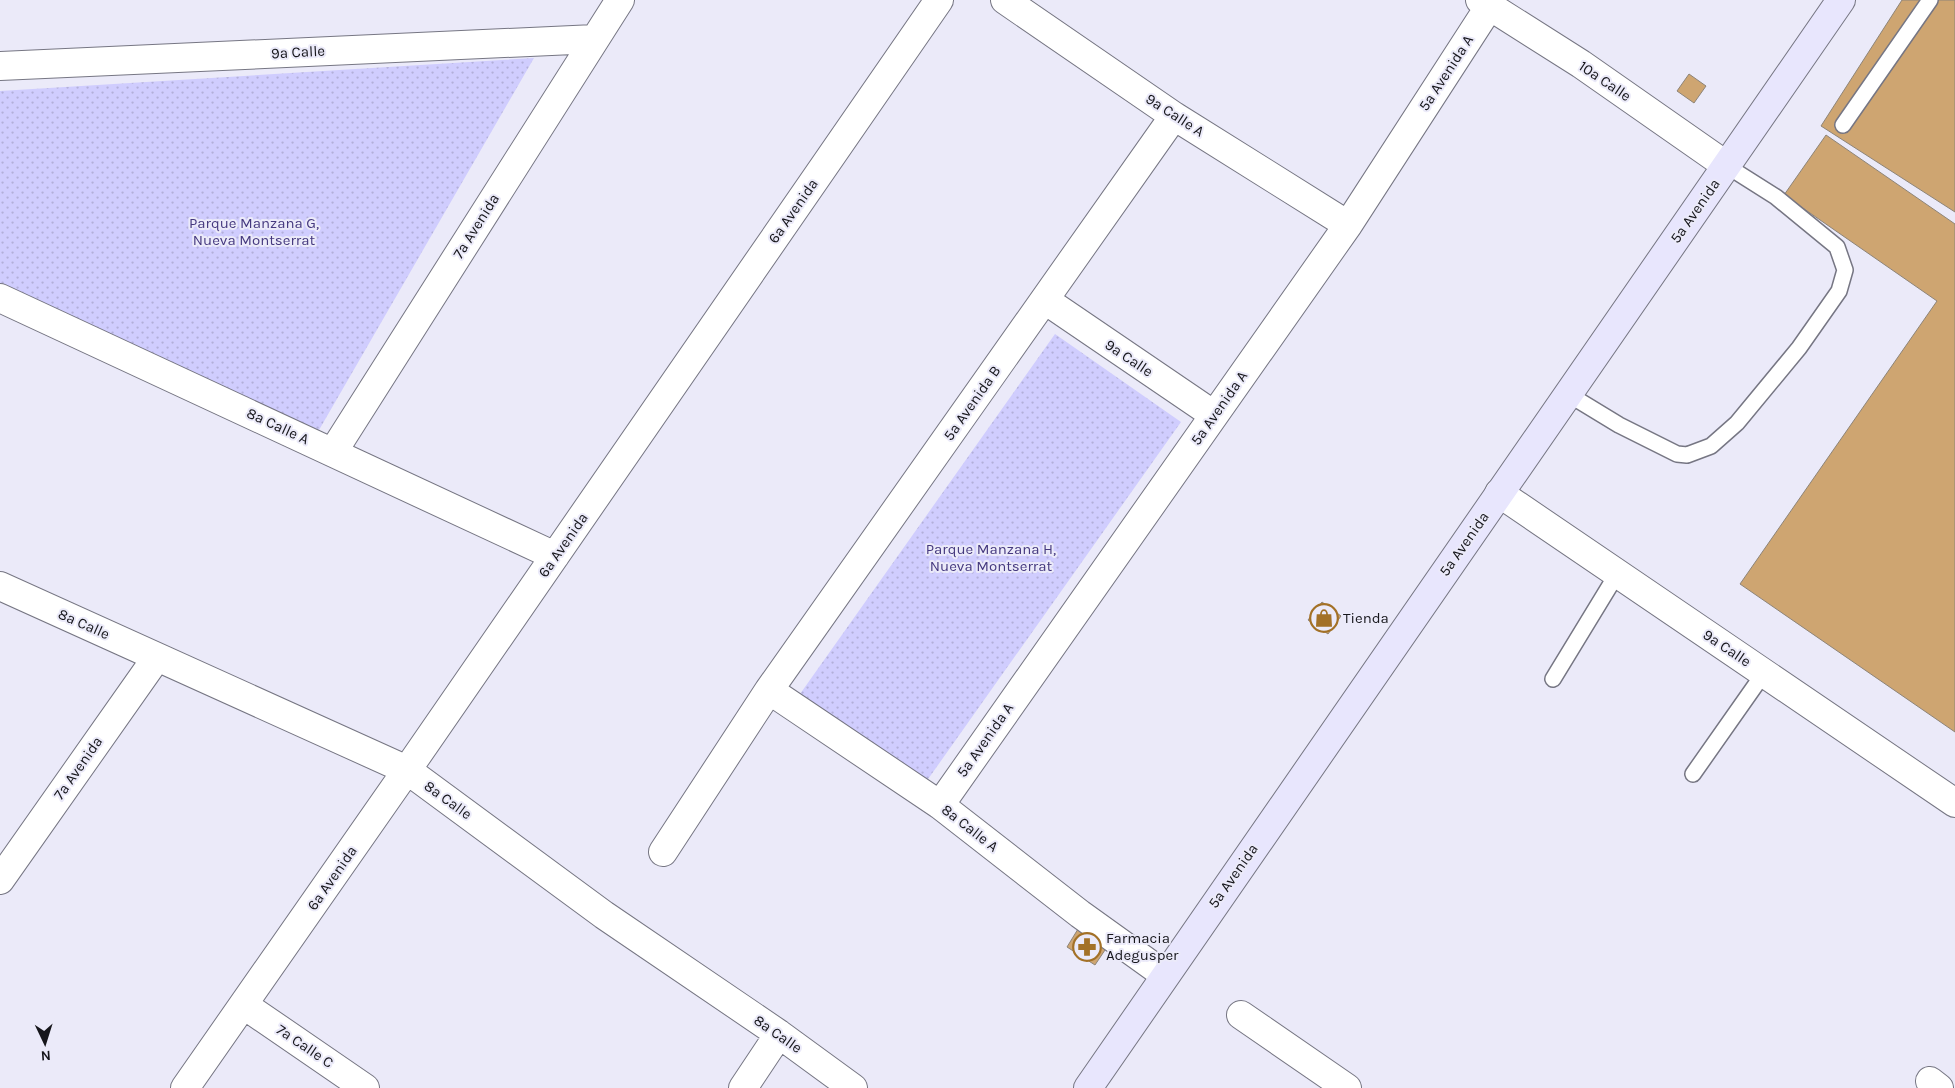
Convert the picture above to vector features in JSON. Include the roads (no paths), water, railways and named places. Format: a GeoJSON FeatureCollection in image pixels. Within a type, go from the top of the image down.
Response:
{"type":"FeatureCollection","features":[{"type":"Feature","properties":{"kind":"main road","name":"5a Avenida"},"geometry":{"type":"LineString","coordinates":[[1088,1088],[1842,0]]}},
{"type":"Feature","properties":{"kind":"street","name":"7a Avenida"},"geometry":{"type":"LineString","coordinates":[[333,452],[620,0]]}},
{"type":"Feature","properties":{"kind":"street","name":"6a Avenida"},"geometry":{"type":"LineString","coordinates":[[185,1088],[939,0]]}},
{"type":"Feature","properties":{"kind":"street","name":"9a Calle A"},"geometry":{"type":"LineString","coordinates":[[1005,0],[1174,116],[1348,225]]}},
{"type":"Feature","properties":{"kind":"street","name":"10a Calle"},"geometry":{"type":"LineString","coordinates":[[1485,3],[1581,64],[1727,166]]}},
{"type":"Feature","properties":{"kind":"street","name":"5a Avenida A"},"geometry":{"type":"LineString","coordinates":[[940,804],[1348,225],[1485,3]]}},
{"type":"Feature","properties":{"kind":"street","name":"9a Calle"},"geometry":{"type":"LineString","coordinates":[[0,66],[595,39]]}},
{"type":"Feature","properties":{"kind":"street","name":"5a Avenida B"},"geometry":{"type":"LineString","coordinates":[[663,852],[769,690],[1174,116]]}},
{"type":"Feature","properties":{"kind":"street","name":"8a Calle A"},"geometry":{"type":"LineString","coordinates":[[0,298],[554,556]]}},
{"type":"Feature","properties":{"kind":"street","name":"9a Calle"},"geometry":{"type":"LineString","coordinates":[[1045,300],[1214,415]]}},
{"type":"Feature","properties":{"kind":"street","name":"9a Calle"},"geometry":{"type":"LineString","coordinates":[[1499,493],[1955,803]]}},
{"type":"Feature","properties":{"kind":"street","name":"8a Calle"},"geometry":{"type":"LineString","coordinates":[[0,586],[407,770],[604,914],[779,1034],[853,1088]]}},
{"type":"Feature","properties":{"kind":"street","name":"7a Avenida"},"geometry":{"type":"LineString","coordinates":[[0,880],[157,657]]}},
{"type":"Feature","properties":{"kind":"street","name":"8a Calle A"},"geometry":{"type":"LineString","coordinates":[[769,690],[940,804],[1080,914],[1165,975]]}},
{"type":"Feature","properties":{"kind":"street","name":"7a Calle C"},"geometry":{"type":"LineString","coordinates":[[244,1005],[365,1088]]}},
{"type":"Feature","properties":{"kind":"street"},"geometry":{"type":"LineString","coordinates":[[1241,1015],[1347,1088]]}},
{"type":"Feature","properties":{"kind":"street"},"geometry":{"type":"LineString","coordinates":[[743,1088],[779,1034]]}},
{"type":"Feature","properties":{"kind":"lane"},"geometry":{"type":"LineString","coordinates":[[1843,125],[1930,0]]}},
{"type":"Feature","properties":{"kind":"lane"},"geometry":{"type":"LineString","coordinates":[[1568,394],[1619,425],[1652,442],[1677,454],[1688,455],[1711,446],[1731,428],[1799,348],[1839,291],[1845,270],[1837,247],[1784,203],[1727,166]]}},
{"type":"Feature","properties":{"kind":"lane"},"geometry":{"type":"LineString","coordinates":[[1553,679],[1617,574]]}},
{"type":"Feature","properties":{"kind":"lane"},"geometry":{"type":"LineString","coordinates":[[1693,774],[1764,674]]}},
{"type":"Feature","properties":{"kind":"place","name":"Tienda"},"geometry":{"type":"Point","coordinates":[1324,618]}},
{"type":"Feature","properties":{"kind":"place","name":"Farmacia Adegusper"},"geometry":{"type":"Point","coordinates":[1087,947]}},
{"type":"Feature","properties":{"kind":"park label","name":"Parque Manzana G, Nueva Montserrat"},"geometry":{"type":"Point","coordinates":[254,232]}},
{"type":"Feature","properties":{"kind":"park label","name":"Parque Manzana H, Nueva Montserrat"},"geometry":{"type":"Point","coordinates":[991,558]}}]}
